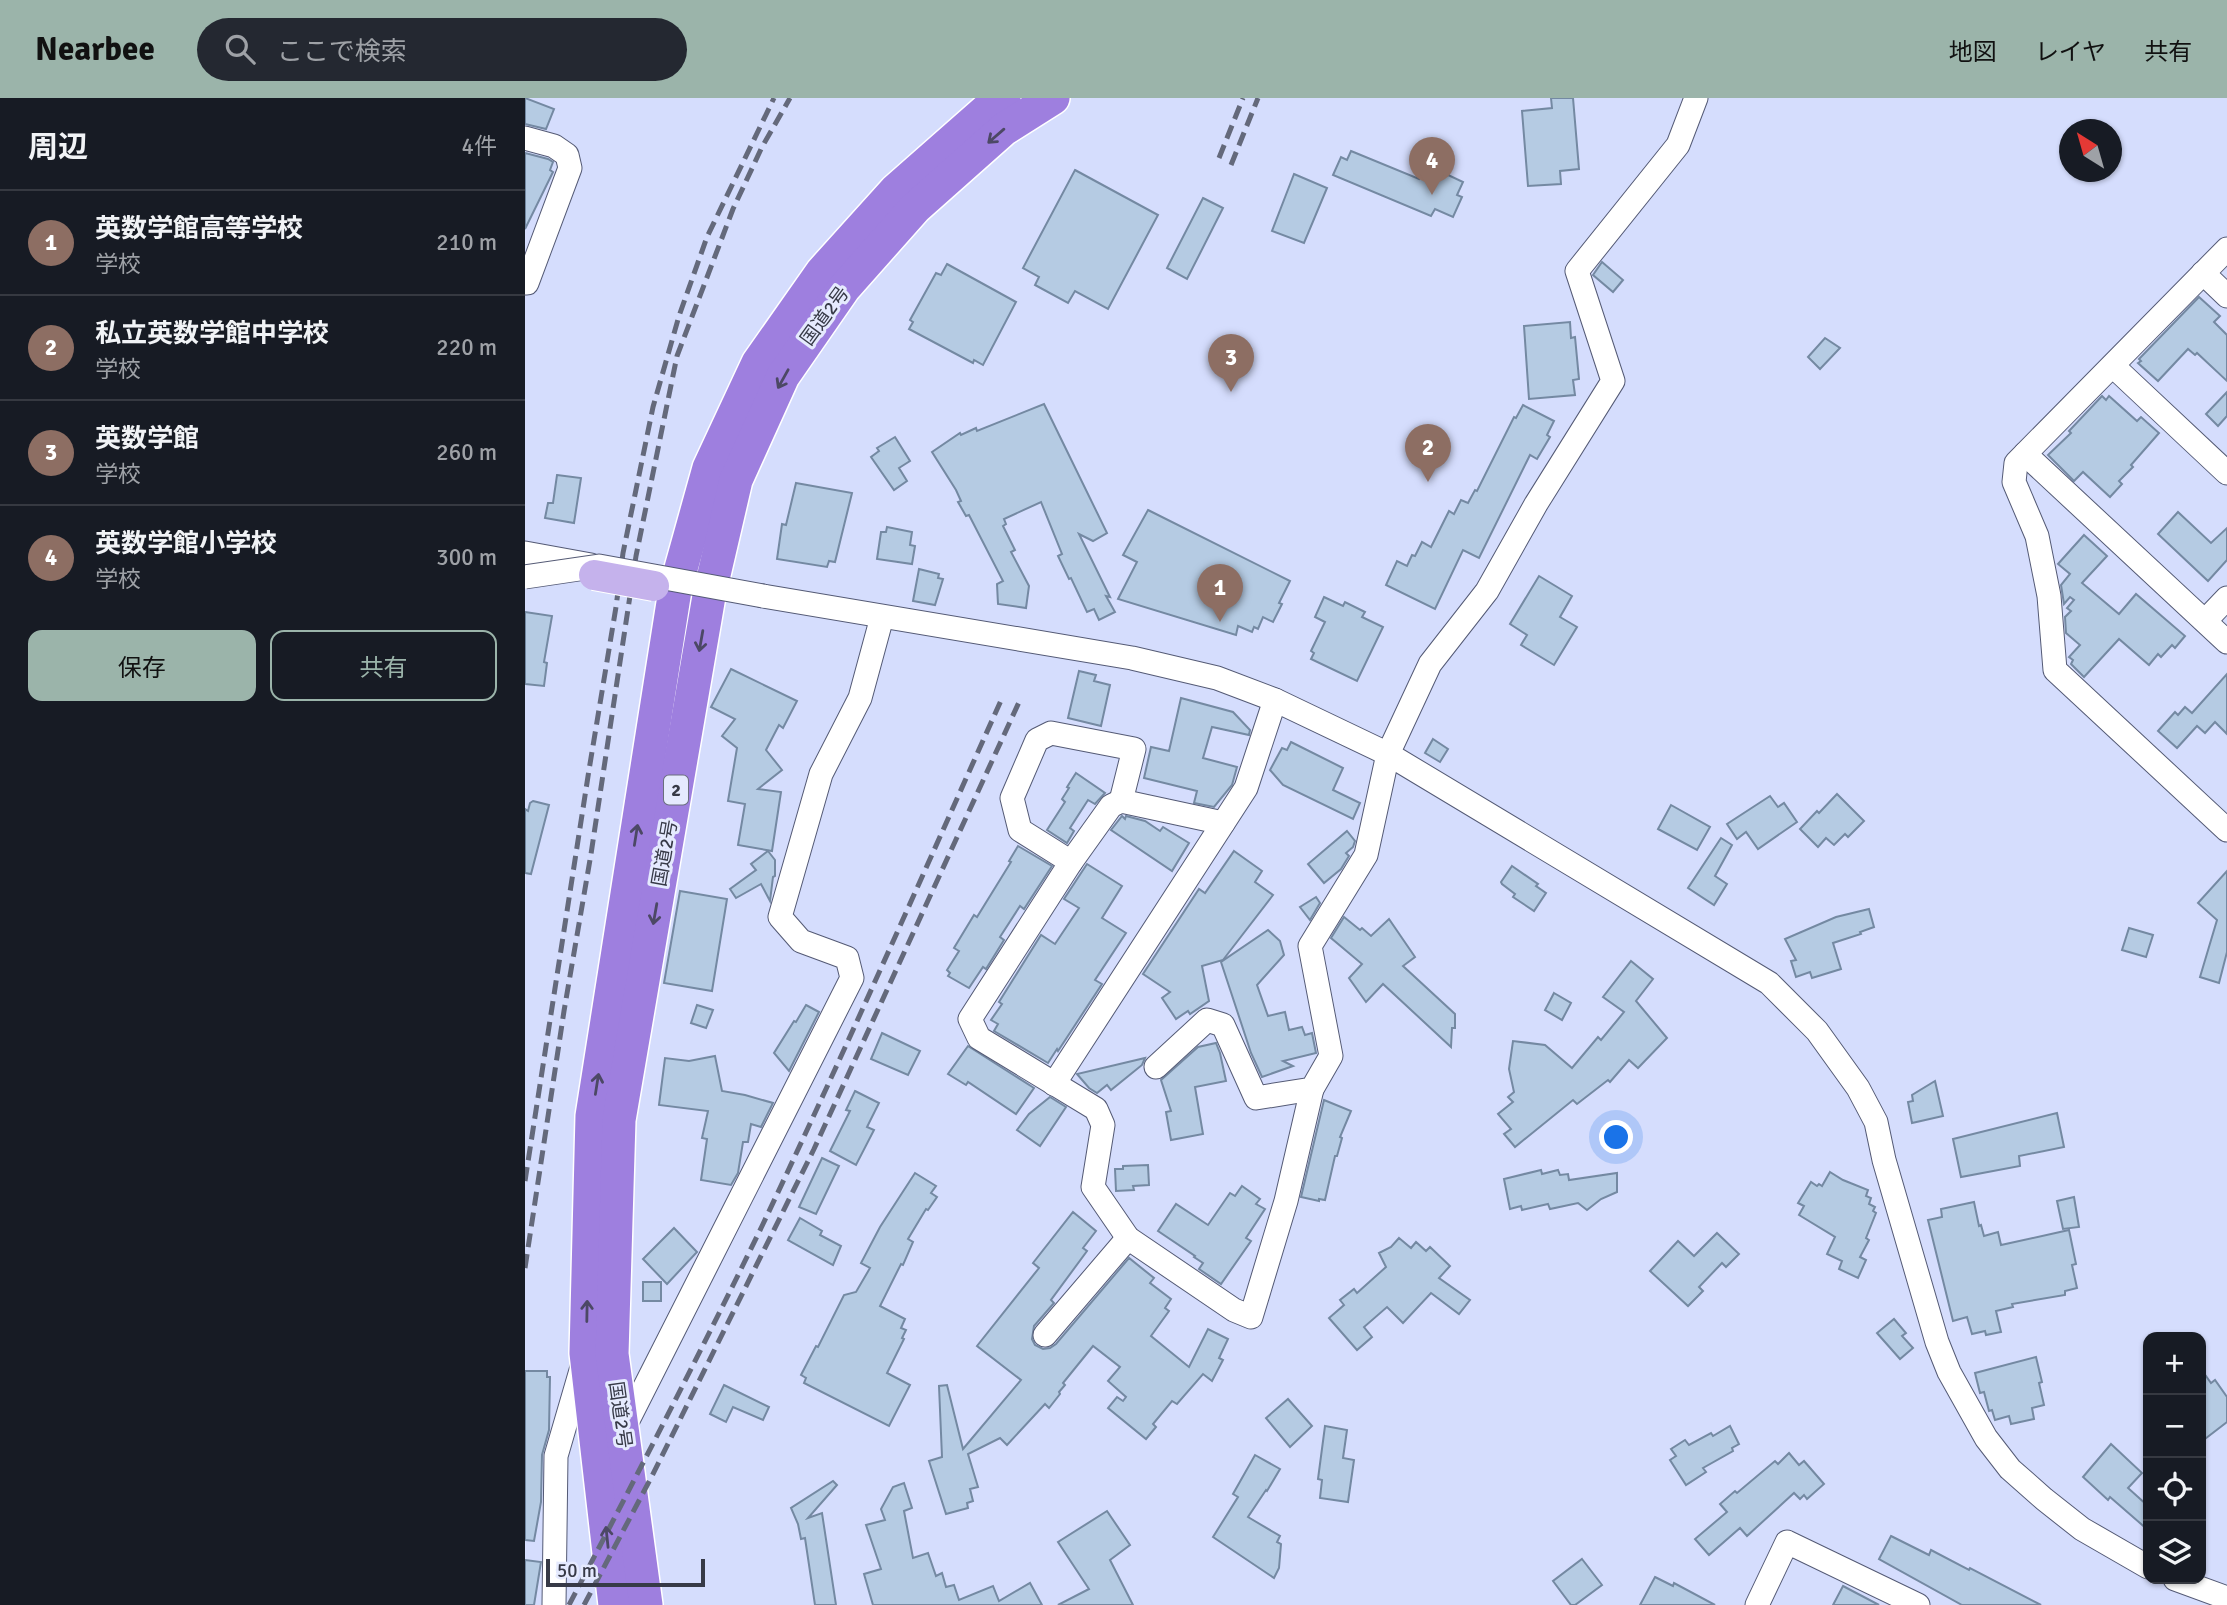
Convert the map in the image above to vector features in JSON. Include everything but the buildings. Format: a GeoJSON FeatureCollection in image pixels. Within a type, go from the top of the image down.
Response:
{"type":"FeatureCollection","features":[{"type":"Feature","properties":{"kind":"highway","name":"国道2号"},"geometry":{"type":"LineString","coordinates":[[614,1605],[586,1353],[592,1116],[675,590],[709,468],[758,363],[822,272],[895,191],[988,109],[1005,98]]}},
{"type":"Feature","properties":{"kind":"highway","name":"国道2号"},"geometry":{"type":"LineString","coordinates":[[646,1605],[612,1354],[619,1120],[709,596],[736,480],[783,376],[844,288],[915,208],[1004,129],[1053,98]]}},
{"type":"Feature","properties":{"kind":"main road"},"geometry":{"type":"LineString","coordinates":[[596,571],[654,586]]}},
{"type":"Feature","properties":{"kind":"street"},"geometry":{"type":"LineString","coordinates":[[1223,823],[1121,801],[1111,806],[1071,862],[970,1019],[979,1038],[1095,1109],[1103,1125],[1093,1187],[1128,1238],[1234,1310],[1251,1317],[1286,1201],[1312,1089],[1331,1056],[1310,946],[1366,855],[1388,754],[1430,664],[1487,591],[1613,381],[1577,271],[1678,145],[1696,98]]}},
{"type":"Feature","properties":{"kind":"street"},"geometry":{"type":"LineString","coordinates":[[525,138],[554,146],[567,155],[571,168],[525,283]]}},
{"type":"Feature","properties":{"kind":"street"},"geometry":{"type":"LineString","coordinates":[[2227,249],[2016,463],[2014,482],[2037,536],[2049,596],[2056,670],[2227,830]]}},
{"type":"Feature","properties":{"kind":"street"},"geometry":{"type":"LineString","coordinates":[[2203,273],[2227,296]]}},
{"type":"Feature","properties":{"kind":"street"},"geometry":{"type":"LineString","coordinates":[[2113,366],[2227,473]]}},
{"type":"Feature","properties":{"kind":"street"},"geometry":{"type":"LineString","coordinates":[[2025,454],[2227,642]]}},
{"type":"Feature","properties":{"kind":"street"},"geometry":{"type":"LineString","coordinates":[[525,553],[596,571],[1132,657],[1217,678],[1275,700],[1388,754],[1769,983],[1817,1031],[1858,1088],[1876,1122],[1884,1160],[1937,1342],[1949,1372],[1986,1438],[2010,1469],[2044,1499],[2082,1529],[2143,1564]]}},
{"type":"Feature","properties":{"kind":"street"},"geometry":{"type":"LineString","coordinates":[[525,577],[596,571]]}},
{"type":"Feature","properties":{"kind":"street"},"geometry":{"type":"LineString","coordinates":[[2205,621],[2227,598]]}},
{"type":"Feature","properties":{"kind":"street"},"geometry":{"type":"LineString","coordinates":[[622,1433],[852,978],[846,958],[801,941],[779,917],[821,774],[860,698],[882,617]]}},
{"type":"Feature","properties":{"kind":"street"},"geometry":{"type":"LineString","coordinates":[[1054,1084],[1246,788],[1275,700]]}},
{"type":"Feature","properties":{"kind":"street"},"geometry":{"type":"LineString","coordinates":[[1071,862],[1020,830],[1012,797],[1037,740],[1051,733],[1134,749],[1121,801]]}},
{"type":"Feature","properties":{"kind":"street"},"geometry":{"type":"LineString","coordinates":[[1156,1067],[1207,1020],[1223,1025],[1256,1098],[1312,1089]]}},
{"type":"Feature","properties":{"kind":"street"},"geometry":{"type":"LineString","coordinates":[[1045,1335],[1128,1238]]}},
{"type":"Feature","properties":{"kind":"street"},"geometry":{"type":"LineString","coordinates":[[554,1605],[556,1456],[586,1353]]}},
{"type":"Feature","properties":{"kind":"street"},"geometry":{"type":"LineString","coordinates":[[1758,1605],[1787,1542],[1905,1602]]}},
{"type":"Feature","properties":{"kind":"street"},"geometry":{"type":"LineString","coordinates":[[2189,1584],[2227,1598]]}},
{"type":"Feature","properties":{"kind":"railway"},"geometry":{"type":"LineString","coordinates":[[525,1181],[623,553],[653,407],[679,316],[707,237],[774,98]]}},
{"type":"Feature","properties":{"kind":"railway"},"geometry":{"type":"LineString","coordinates":[[525,1268],[636,556],[677,356],[733,209],[762,147],[790,98]]}},
{"type":"Feature","properties":{"kind":"railway"},"geometry":{"type":"LineString","coordinates":[[1219,158],[1243,98]]}},
{"type":"Feature","properties":{"kind":"railway"},"geometry":{"type":"LineString","coordinates":[[1231,165],[1258,98]]}},
{"type":"Feature","properties":{"kind":"railway"},"geometry":{"type":"LineString","coordinates":[[569,1605],[763,1224],[1003,696]]}},
{"type":"Feature","properties":{"kind":"railway"},"geometry":{"type":"LineString","coordinates":[[584,1605],[652,1476],[814,1149],[1020,700]]}},
{"type":"Feature","properties":{"kind":"place","name":"英数学館小学校"},"geometry":{"type":"Point","coordinates":[1432,195]}},
{"type":"Feature","properties":{"kind":"place","name":"英数学館"},"geometry":{"type":"Point","coordinates":[1231,392]}},
{"type":"Feature","properties":{"kind":"place","name":"私立英数学館中学校"},"geometry":{"type":"Point","coordinates":[1428,482]}},
{"type":"Feature","properties":{"kind":"place","name":"英数学館高等学校"},"geometry":{"type":"Point","coordinates":[1220,622]}}]}
